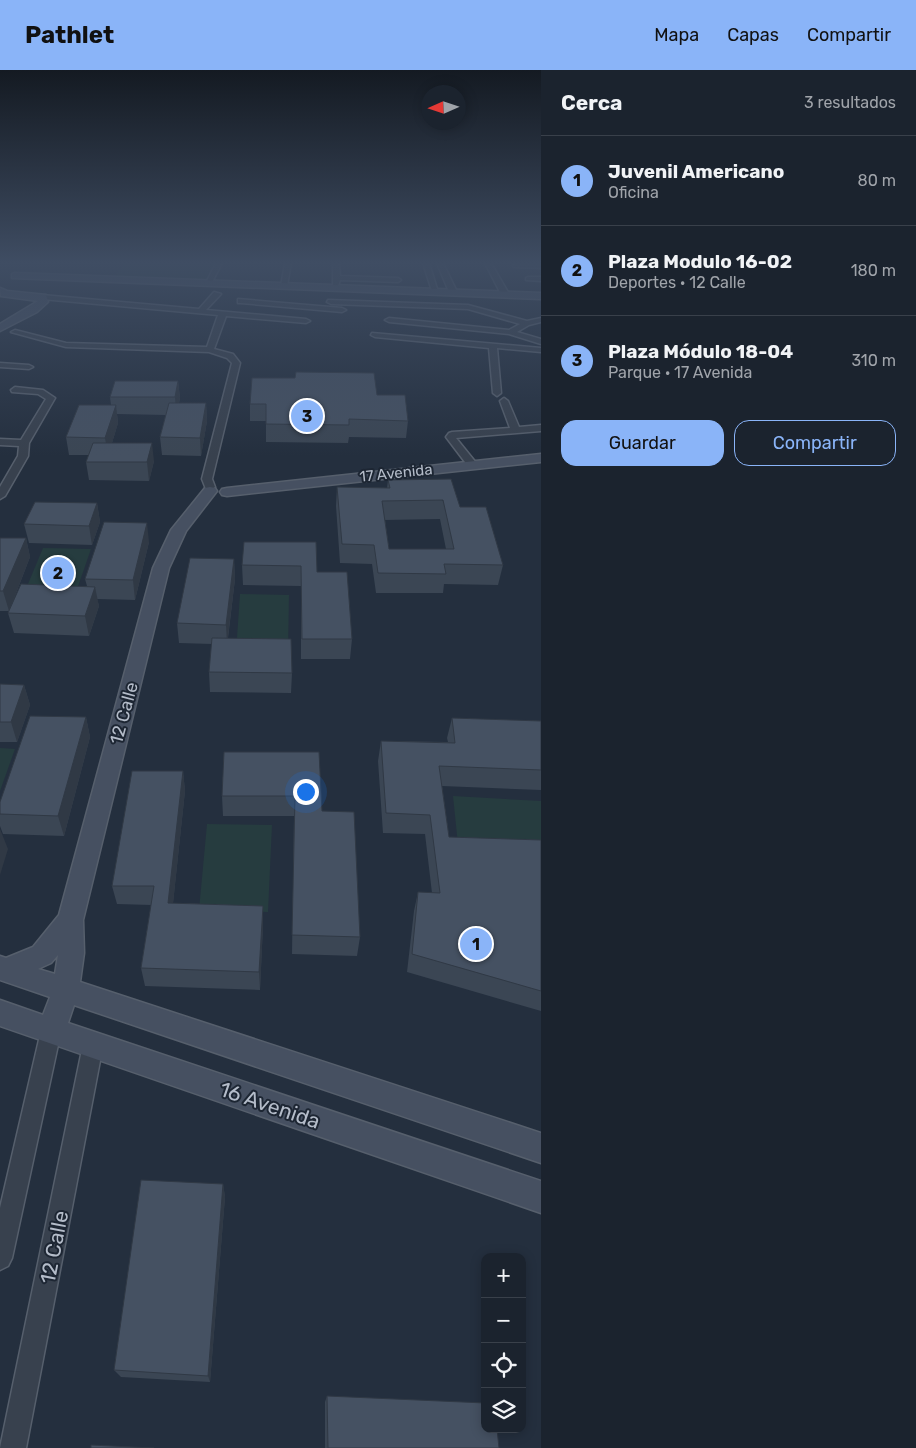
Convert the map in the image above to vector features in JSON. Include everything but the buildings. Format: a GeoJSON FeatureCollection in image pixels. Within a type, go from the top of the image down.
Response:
{"type":"FeatureCollection","features":[{"type":"Feature","properties":{"kind":"street"},"geometry":{"type":"LineString","coordinates":[[210,350],[221,327]]}},
{"type":"Feature","properties":{"kind":"street"},"geometry":{"type":"LineString","coordinates":[[484,327],[510,332],[541,342]]}},
{"type":"Feature","properties":{"kind":"street"},"geometry":{"type":"LineString","coordinates":[[510,332],[518,327]]}},
{"type":"Feature","properties":{"kind":"street"},"geometry":{"type":"LineString","coordinates":[[0,328],[66,345],[210,350],[230,356],[236,363],[207,479],[220,489]]}},
{"type":"Feature","properties":{"kind":"street"},"geometry":{"type":"LineString","coordinates":[[0,335],[15,332]]}},
{"type":"Feature","properties":{"kind":"street"},"geometry":{"type":"LineString","coordinates":[[375,335],[541,350]]}},
{"type":"Feature","properties":{"kind":"street"},"geometry":{"type":"LineString","coordinates":[[493,346],[497,393]]}},
{"type":"Feature","properties":{"kind":"street"},"geometry":{"type":"LineString","coordinates":[[0,365],[29,367]]}},
{"type":"Feature","properties":{"kind":"street"},"geometry":{"type":"LineString","coordinates":[[0,496],[23,456],[24,443],[51,398],[40,392],[15,390]]}},
{"type":"Feature","properties":{"kind":"street"},"geometry":{"type":"LineString","coordinates":[[504,401],[516,431]]}},
{"type":"Feature","properties":{"kind":"street"},"geometry":{"type":"LineString","coordinates":[[472,464],[451,437],[452,435],[541,428]]}},
{"type":"Feature","properties":{"kind":"street"},"geometry":{"type":"LineString","coordinates":[[0,442],[24,443]]}},
{"type":"Feature","properties":{"kind":"street","name":"17 Avenida"},"geometry":{"type":"LineString","coordinates":[[220,489],[252,489],[541,458]]}},
{"type":"Feature","properties":{"kind":"street","name":"12 Calle"},"geometry":{"type":"LineString","coordinates":[[0,1258],[51,1031],[66,991],[71,952],[70,920],[161,568],[172,541],[192,514],[220,489]]}},
{"type":"Feature","properties":{"kind":"street","name":"12 Calle"},"geometry":{"type":"LineString","coordinates":[[3,969],[42,954],[70,920]]}},
{"type":"Feature","properties":{"kind":"street"},"geometry":{"type":"LineString","coordinates":[[3,969],[541,1148]]}},
{"type":"Feature","properties":{"kind":"street","name":"16 Avenida"},"geometry":{"type":"LineString","coordinates":[[0,1013],[541,1197]]}},
{"type":"Feature","properties":{"kind":"street","name":"12 Calle"},"geometry":{"type":"LineString","coordinates":[[13,1448],[93,1045]]}},
{"type":"Feature","properties":{"kind":"green space"},"geometry":{"type":"Polygon","coordinates":[[[43,548],[91,549],[74,598],[23,596],[43,548]]]}},
{"type":"Feature","properties":{"kind":"green space"},"geometry":{"type":"Polygon","coordinates":[[[240,594],[289,595],[288,652],[236,652],[240,594]]]}},
{"type":"Feature","properties":{"kind":"green space"},"geometry":{"type":"Polygon","coordinates":[[[0,748],[15,749],[0,791],[0,748]]]}},
{"type":"Feature","properties":{"kind":"green space"},"geometry":{"type":"Polygon","coordinates":[[[453,796],[541,801],[541,850],[458,845],[453,796]]]}},
{"type":"Feature","properties":{"kind":"green space"},"geometry":{"type":"Polygon","coordinates":[[[207,824],[272,825],[268,912],[199,910],[207,824]]]}},
{"type":"Feature","properties":{"kind":"place","name":"Plaza Módulo 18-04"},"geometry":{"type":"Point","coordinates":[307,416]}},
{"type":"Feature","properties":{"kind":"place","name":"Plaza Modulo 16-02"},"geometry":{"type":"Point","coordinates":[58,573]}},
{"type":"Feature","properties":{"kind":"place","name":"Juvenil Americano"},"geometry":{"type":"Point","coordinates":[476,944]}}]}
